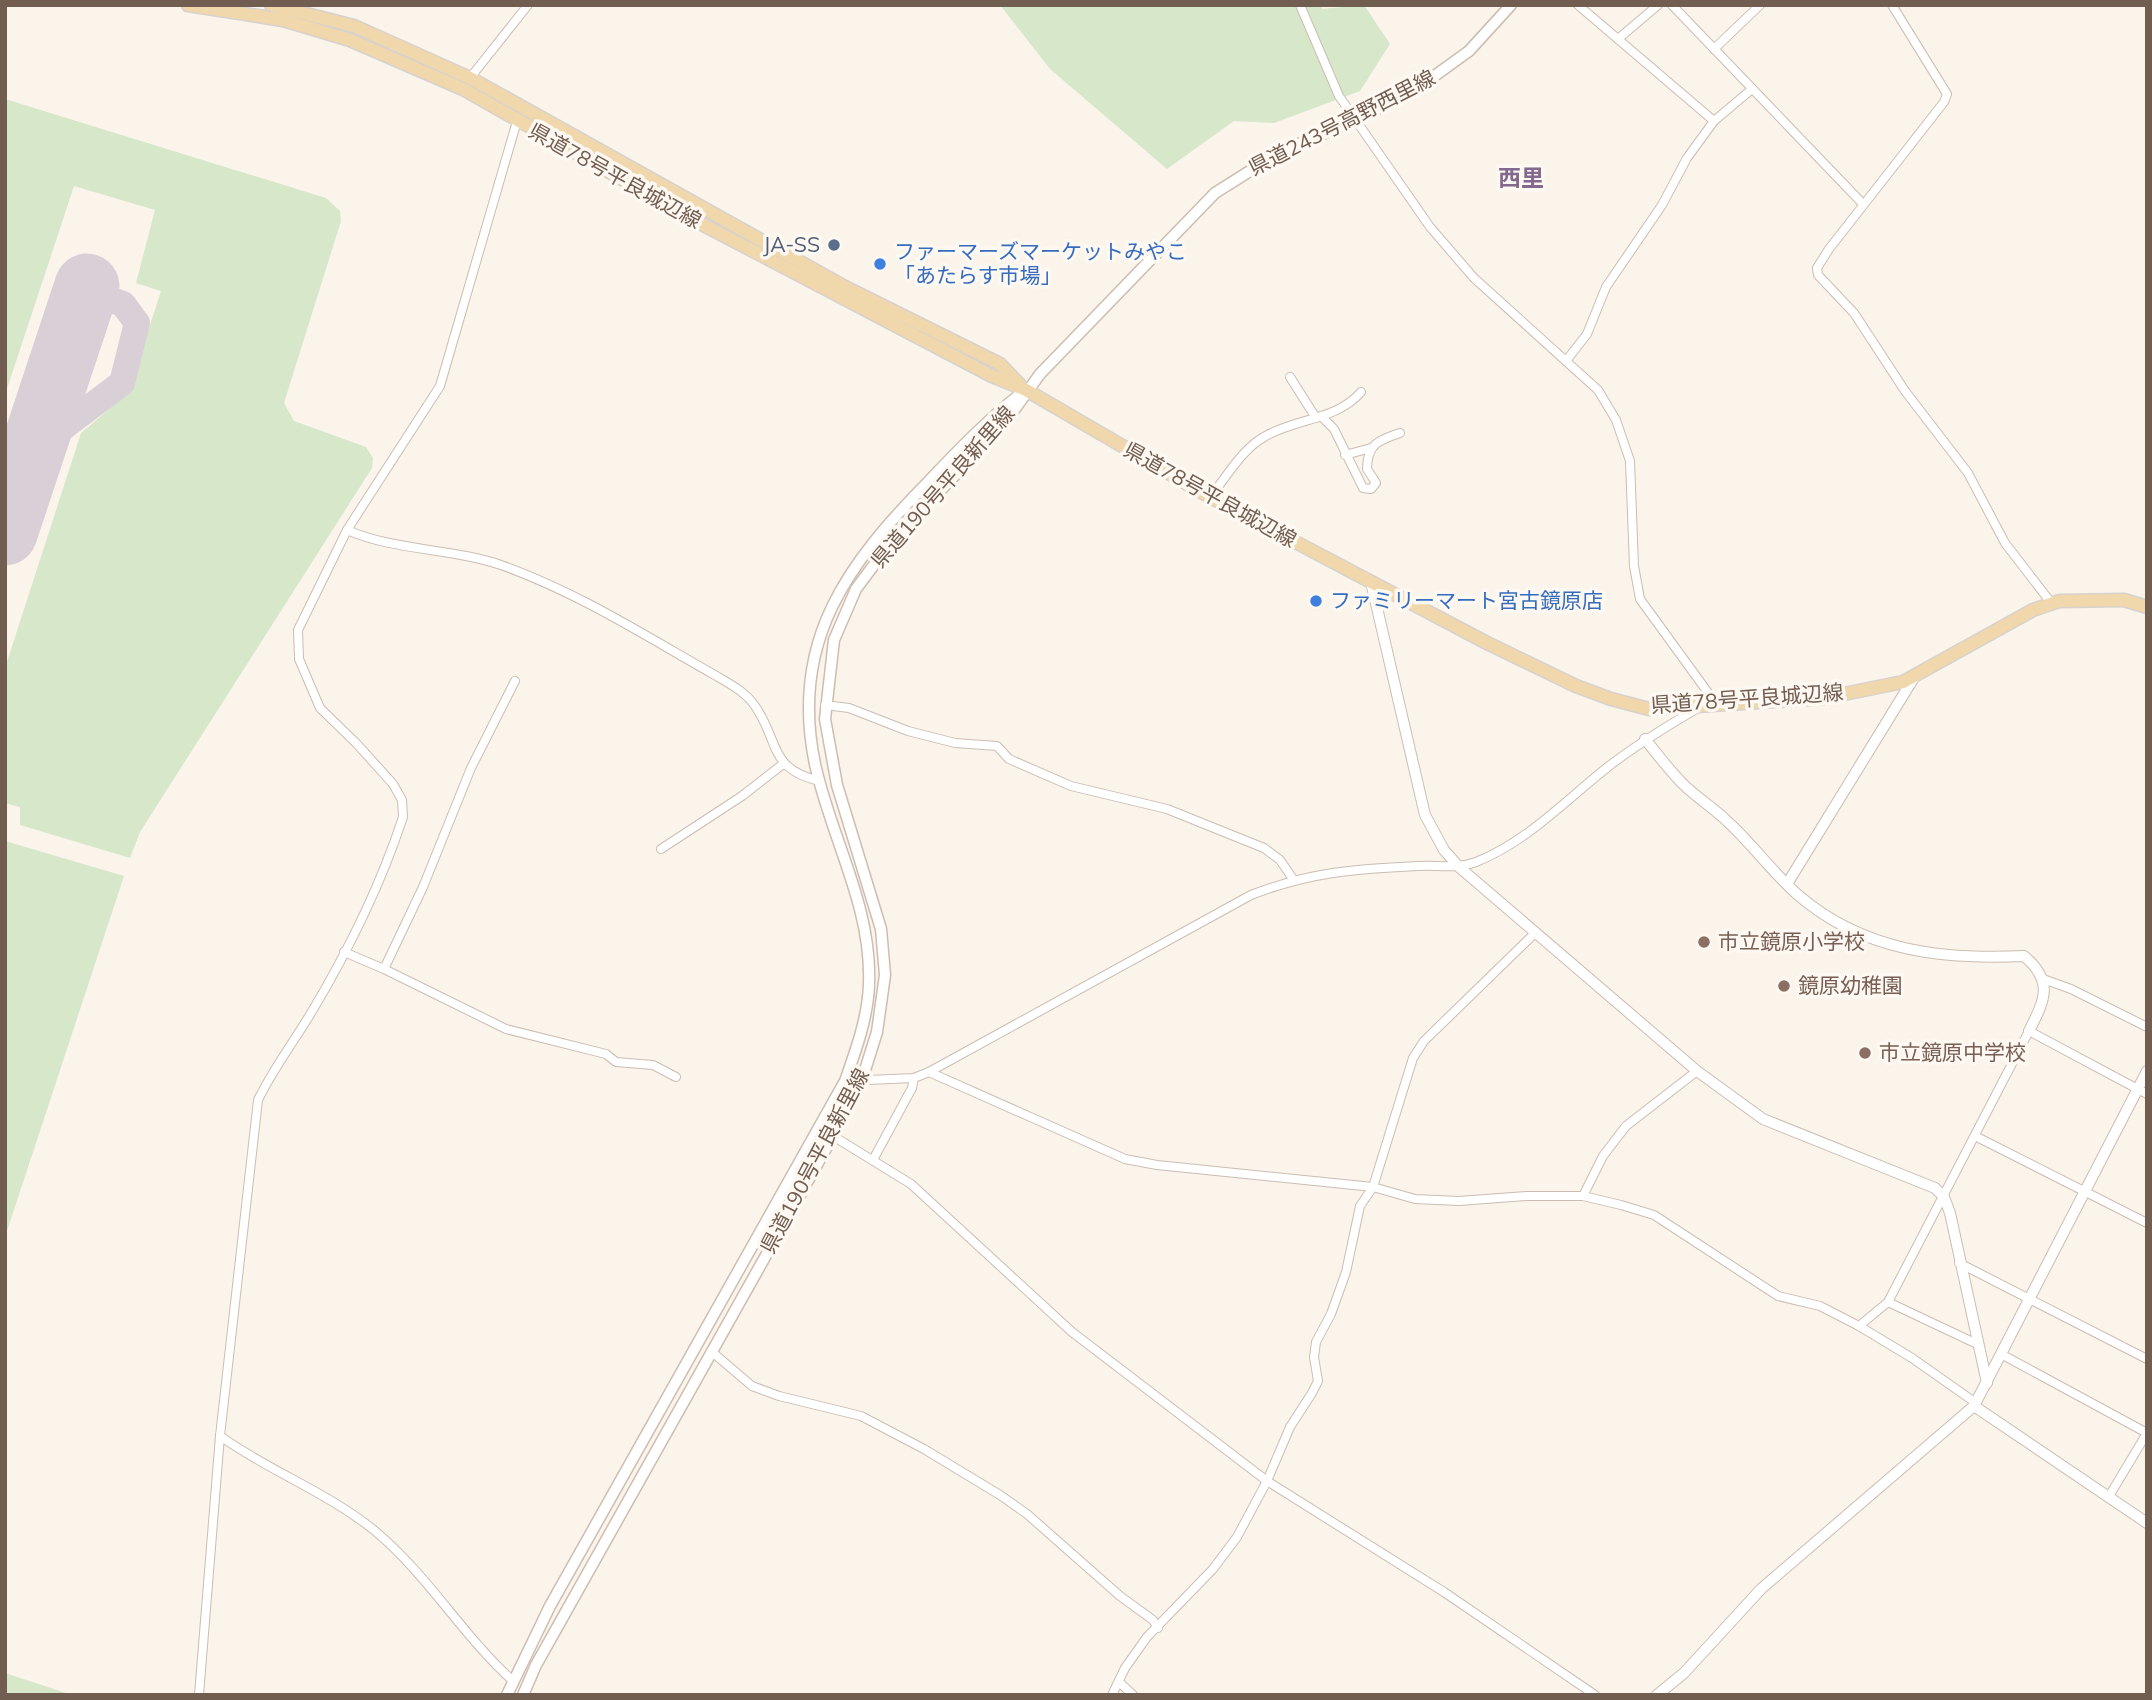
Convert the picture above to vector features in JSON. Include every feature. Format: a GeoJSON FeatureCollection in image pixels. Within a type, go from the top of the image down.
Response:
{"type":"FeatureCollection","features":[{"type":"Feature","properties":{"kind":"main road","name":"県道78号平良城辺線"},"geometry":{"type":"LineString","coordinates":[[188,5],[283,19],[350,40],[463,89],[696,221],[992,376],[1026,390],[1210,497],[1487,643],[1611,699],[1649,709],[1824,698],[1903,682],[2021,616],[2052,604],[2124,600],[2147,607]]}},
{"type":"Feature","properties":{"kind":"main road","name":"県道78号平良城辺線"},"geometry":{"type":"LineString","coordinates":[[271,5],[354,26],[470,78],[833,281],[1000,365],[1026,390]]}},
{"type":"Feature","properties":{"kind":"main road","name":"県道243号高野西里線"},"geometry":{"type":"LineString","coordinates":[[1026,390],[1082,328],[1215,193],[1280,152],[1358,119],[1447,69],[1511,5]]}},
{"type":"Feature","properties":{"kind":"main road","name":"県道190号平良新里線"},"geometry":{"type":"LineString","coordinates":[[525,1694],[711,1351],[833,1136],[859,1081],[877,1032],[884,995],[881,929],[831,764],[825,705],[834,640],[856,589],[891,542],[1004,424],[1026,390]]}},
{"type":"Feature","properties":{"kind":"main road","name":"県道190号平良新里線"},"geometry":{"type":"LineString","coordinates":[[513,1681],[550,1606],[845,1081],[863,1024],[869,985],[868,953],[858,898],[820,781],[810,724],[808,691],[813,657],[838,590],[855,563],[904,505],[990,417],[1026,390]]}},
{"type":"Feature","properties":{"kind":"main road"},"geometry":{"type":"LineString","coordinates":[[507,1695],[513,1681],[525,1694]]}},
{"type":"Feature","properties":{"kind":"street"},"geometry":{"type":"LineString","coordinates":[[470,78],[527,5]]}},
{"type":"Feature","properties":{"kind":"street"},"geometry":{"type":"LineString","coordinates":[[1300,5],[1339,96],[1358,119],[1430,227],[1457,259],[1598,390],[1616,420],[1630,461],[1634,566],[1640,599],[1717,705]]}},
{"type":"Feature","properties":{"kind":"street"},"geometry":{"type":"LineString","coordinates":[[1578,5],[1714,121]]}},
{"type":"Feature","properties":{"kind":"street"},"geometry":{"type":"LineString","coordinates":[[1618,39],[1658,5]]}},
{"type":"Feature","properties":{"kind":"street"},"geometry":{"type":"LineString","coordinates":[[1672,5],[1862,203]]}},
{"type":"Feature","properties":{"kind":"street"},"geometry":{"type":"LineString","coordinates":[[1714,49],[1760,5]]}},
{"type":"Feature","properties":{"kind":"street"},"geometry":{"type":"LineString","coordinates":[[1892,5],[1947,94],[1944,102],[1862,203],[1829,249],[1817,268],[1818,275],[1826,280],[1854,313],[1905,391],[1968,473],[2005,543],[2052,604]]}},
{"type":"Feature","properties":{"kind":"street"},"geometry":{"type":"LineString","coordinates":[[1566,361],[1587,334],[1606,286],[1662,205],[1687,158],[1714,121],[1752,89]]}},
{"type":"Feature","properties":{"kind":"street"},"geometry":{"type":"LineString","coordinates":[[200,1695],[220,1436],[258,1100],[274,1066],[311,1013],[344,952],[403,817],[402,800],[393,785],[320,708],[299,659],[298,630],[347,530],[440,386],[517,121]]}},
{"type":"Feature","properties":{"kind":"street"},"geometry":{"type":"LineString","coordinates":[[1290,377],[1319,417],[1334,429],[1363,488],[1371,489],[1376,483],[1367,469],[1371,448],[1376,441],[1400,433]]}},
{"type":"Feature","properties":{"kind":"street"},"geometry":{"type":"LineString","coordinates":[[1210,497],[1251,447],[1264,436],[1349,406],[1361,393]]}},
{"type":"Feature","properties":{"kind":"street"},"geometry":{"type":"LineString","coordinates":[[1345,455],[1371,448]]}},
{"type":"Feature","properties":{"kind":"street"},"geometry":{"type":"LineString","coordinates":[[347,530],[368,539],[443,550],[499,565],[560,589],[612,614],[737,687],[755,705],[783,764],[797,776],[820,781]]}},
{"type":"Feature","properties":{"kind":"street"},"geometry":{"type":"LineString","coordinates":[[1371,582],[1425,815],[1444,850],[1459,867],[1534,934],[1697,1071],[1763,1119],[1935,1188],[1944,1197],[1987,1383]]}},
{"type":"Feature","properties":{"kind":"street"},"geometry":{"type":"LineString","coordinates":[[1787,884],[1917,674]]}},
{"type":"Feature","properties":{"kind":"street"},"geometry":{"type":"LineString","coordinates":[[384,969],[423,887],[471,768],[515,681]]}},
{"type":"Feature","properties":{"kind":"street"},"geometry":{"type":"LineString","coordinates":[[825,705],[849,708],[908,731],[956,743],[997,746],[1009,759],[1071,786],[1167,810],[1264,848],[1280,860],[1293,879]]}},
{"type":"Feature","properties":{"kind":"street"},"geometry":{"type":"LineString","coordinates":[[845,1081],[914,1078],[929,1072],[1251,895],[1293,879],[1317,873],[1420,866],[1459,867],[1475,862],[1516,841],[1645,739],[1701,706]]}},
{"type":"Feature","properties":{"kind":"street"},"geometry":{"type":"LineString","coordinates":[[1645,739],[1680,782],[1727,820],[1787,884],[1826,916],[1879,944],[1984,958],[2024,956],[2035,966],[2043,979],[2045,998],[1977,1137],[1888,1302],[1859,1326]]}},
{"type":"Feature","properties":{"kind":"street"},"geometry":{"type":"LineString","coordinates":[[661,849],[742,796],[783,764]]}},
{"type":"Feature","properties":{"kind":"street"},"geometry":{"type":"LineString","coordinates":[[1112,1695],[1147,1637],[1225,1554],[1267,1481],[1290,1427],[1318,1381],[1314,1357],[1316,1342],[1331,1314],[1346,1272],[1360,1206],[1373,1187],[1413,1058],[1424,1041],[1534,934]]}},
{"type":"Feature","properties":{"kind":"street"},"geometry":{"type":"LineString","coordinates":[[344,952],[506,1029],[606,1054],[616,1062],[653,1065],[676,1077]]}},
{"type":"Feature","properties":{"kind":"street"},"geometry":{"type":"LineString","coordinates":[[2043,979],[2071,989],[2147,1027]]}},
{"type":"Feature","properties":{"kind":"street"},"geometry":{"type":"LineString","coordinates":[[2029,1031],[2142,1091]]}},
{"type":"Feature","properties":{"kind":"street"},"geometry":{"type":"LineString","coordinates":[[1583,1196],[1603,1156],[1626,1126],[1697,1071]]}},
{"type":"Feature","properties":{"kind":"street"},"geometry":{"type":"LineString","coordinates":[[929,1072],[1125,1159],[1203,1170],[1373,1187],[1415,1199],[1459,1201],[1527,1196],[1583,1196],[1654,1215],[1778,1296],[1820,1306],[1912,1358],[2147,1523]]}},
{"type":"Feature","properties":{"kind":"street"},"geometry":{"type":"LineString","coordinates":[[1657,1695],[1684,1673],[1761,1589],[1975,1404],[2142,1091],[2147,1072]]}},
{"type":"Feature","properties":{"kind":"street"},"geometry":{"type":"LineString","coordinates":[[874,1158],[912,1088],[914,1078]]}},
{"type":"Feature","properties":{"kind":"street"},"geometry":{"type":"LineString","coordinates":[[833,1136],[874,1158],[911,1184],[1072,1332],[1267,1481],[1444,1592],[1595,1695]]}},
{"type":"Feature","properties":{"kind":"street"},"geometry":{"type":"LineString","coordinates":[[1977,1137],[2147,1223]]}},
{"type":"Feature","properties":{"kind":"street"},"geometry":{"type":"LineString","coordinates":[[1959,1263],[2147,1359]]}},
{"type":"Feature","properties":{"kind":"street"},"geometry":{"type":"LineString","coordinates":[[1888,1302],[1977,1344]]}},
{"type":"Feature","properties":{"kind":"street"},"geometry":{"type":"LineString","coordinates":[[711,1351],[752,1386],[779,1396],[861,1416],[924,1449],[1000,1495],[1027,1514],[1120,1596],[1153,1620],[1157,1628]]}},
{"type":"Feature","properties":{"kind":"street"},"geometry":{"type":"LineString","coordinates":[[2001,1354],[2147,1433],[2108,1498]]}},
{"type":"Feature","properties":{"kind":"street"},"geometry":{"type":"LineString","coordinates":[[220,1436],[288,1479],[360,1518],[427,1585],[483,1653],[513,1681]]}},
{"type":"Feature","properties":{"kind":"street"},"geometry":{"type":"LineString","coordinates":[[1119,1682],[1133,1695]]}},
{"type":"Feature","properties":{"kind":"green space"},"geometry":{"type":"Polygon","coordinates":[[[1000,5],[1320,5],[1322,9],[1364,5],[1390,44],[1360,91],[1274,123],[1234,121],[1167,169],[1050,69],[1000,5]]]}},
{"type":"Feature","properties":{"kind":"green space"},"geometry":{"type":"Polygon","coordinates":[[[5,99],[326,198],[340,211],[341,221],[284,403],[294,421],[366,447],[373,458],[372,468],[140,832],[130,858],[20,825],[20,807],[5,803],[5,668],[81,433],[128,393],[161,291],[136,283],[155,210],[74,186],[5,395],[5,99]]]}},
{"type":"Feature","properties":{"kind":"green space"},"geometry":{"type":"Polygon","coordinates":[[[5,841],[124,876],[5,1237],[5,841]]]}},
{"type":"Feature","properties":{"kind":"green space"},"geometry":{"type":"Polygon","coordinates":[[[5,1673],[72,1695],[5,1695],[5,1673]]]}},
{"type":"Feature","properties":{"kind":"taxiway"},"geometry":{"type":"LineString","coordinates":[[33,450],[122,383],[137,323],[123,304],[106,298],[79,312]]}},
{"type":"Feature","properties":{"kind":"runway"},"geometry":{"type":"LineString","coordinates":[[5,533],[87,286]]}},
{"type":"Feature","properties":{"kind":"place","name":"JA-SS"},"geometry":{"type":"Point","coordinates":[834,245]}},
{"type":"Feature","properties":{"kind":"place","name":"ファーマーズマーケットみやこ 「あたらす市場」"},"geometry":{"type":"Point","coordinates":[880,264]}},
{"type":"Feature","properties":{"kind":"place","name":"ファミリーマート宮古鏡原店"},"geometry":{"type":"Point","coordinates":[1316,601]}},
{"type":"Feature","properties":{"kind":"place","name":"市立鏡原小学校"},"geometry":{"type":"Point","coordinates":[1704,942]}},
{"type":"Feature","properties":{"kind":"place","name":"鏡原幼稚園"},"geometry":{"type":"Point","coordinates":[1784,986]}},
{"type":"Feature","properties":{"kind":"place","name":"市立鏡原中学校"},"geometry":{"type":"Point","coordinates":[1865,1053]}},
{"type":"Feature","properties":{"kind":"district","name":"西里"},"geometry":{"type":"Point","coordinates":[1521,178]}}]}
